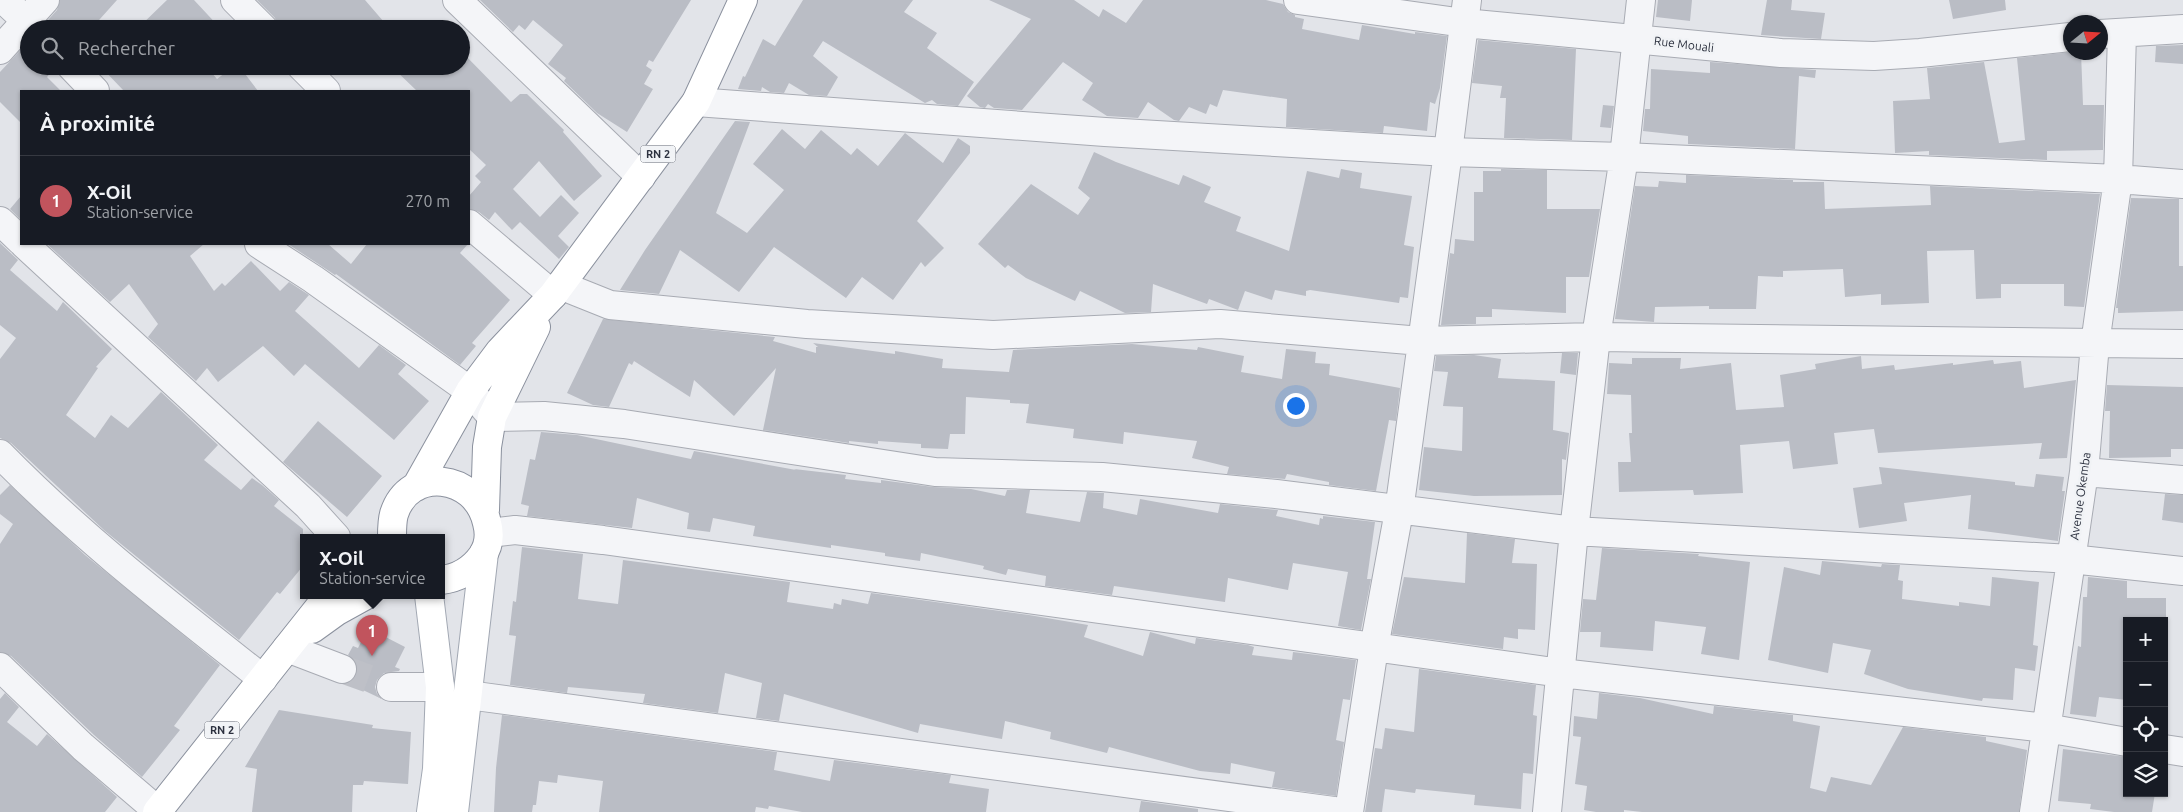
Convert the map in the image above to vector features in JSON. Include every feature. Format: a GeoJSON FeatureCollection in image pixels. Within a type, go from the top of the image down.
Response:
{"type":"FeatureCollection","features":[{"type":"Feature","properties":{"kind":"main road","name":"RN 2"},"geometry":{"type":"LineString","coordinates":[[380,534],[393,526],[402,499],[416,487],[470,391],[500,351],[556,290],[696,102],[743,0]]}},
{"type":"Feature","properties":{"kind":"main road","name":"RN 2"},"geometry":{"type":"LineString","coordinates":[[486,532],[487,447],[492,417],[512,372],[556,290]]}},
{"type":"Feature","properties":{"kind":"main road"},"geometry":{"type":"LineString","coordinates":[[416,487],[431,482],[447,482],[462,486],[476,496],[486,532],[454,812]]}},
{"type":"Feature","properties":{"kind":"main road"},"geometry":{"type":"LineString","coordinates":[[445,579],[459,576],[473,567],[486,532]]}},
{"type":"Feature","properties":{"kind":"main road","name":"RN 2"},"geometry":{"type":"LineString","coordinates":[[158,812],[326,599]]}},
{"type":"Feature","properties":{"kind":"main road","name":"RN 2"},"geometry":{"type":"LineString","coordinates":[[287,648],[337,612],[359,599]]}},
{"type":"Feature","properties":{"kind":"main road"},"geometry":{"type":"LineString","coordinates":[[429,599],[440,687],[439,733],[432,812]]}},
{"type":"Feature","properties":{"kind":"street"},"geometry":{"type":"LineString","coordinates":[[4,0],[26,20]]}},
{"type":"Feature","properties":{"kind":"street"},"geometry":{"type":"LineString","coordinates":[[34,20],[45,0]]}},
{"type":"Feature","properties":{"kind":"street"},"geometry":{"type":"LineString","coordinates":[[235,0],[255,20]]}},
{"type":"Feature","properties":{"kind":"street"},"geometry":{"type":"LineString","coordinates":[[457,0],[641,177]]}},
{"type":"Feature","properties":{"kind":"street","name":"Rue Mouali"},"geometry":{"type":"LineString","coordinates":[[1298,0],[1466,12],[1636,38],[1734,50],[1874,56],[2063,38]]}},
{"type":"Feature","properties":{"kind":"street"},"geometry":{"type":"LineString","coordinates":[[1547,812],[1574,531],[1596,337],[1624,157],[1641,0]]}},
{"type":"Feature","properties":{"kind":"street"},"geometry":{"type":"LineString","coordinates":[[1349,812],[1374,648],[1399,511],[1466,12]]}},
{"type":"Feature","properties":{"kind":"street"},"geometry":{"type":"LineString","coordinates":[[2111,34],[2183,29]]}},
{"type":"Feature","properties":{"kind":"street"},"geometry":{"type":"LineString","coordinates":[[0,50],[20,34]]}},
{"type":"Feature","properties":{"kind":"street","name":"Avenue Okemba"},"geometry":{"type":"LineString","coordinates":[[2034,812],[2084,472],[2095,344],[2118,179],[2111,34]]}},
{"type":"Feature","properties":{"kind":"street"},"geometry":{"type":"LineString","coordinates":[[80,75],[94,90]]}},
{"type":"Feature","properties":{"kind":"street"},"geometry":{"type":"LineString","coordinates":[[310,75],[325,90]]}},
{"type":"Feature","properties":{"kind":"street"},"geometry":{"type":"LineString","coordinates":[[696,102],[1104,132],[1448,152],[1624,157],[2118,179],[2183,184]]}},
{"type":"Feature","properties":{"kind":"street"},"geometry":{"type":"LineString","coordinates":[[0,221],[20,241]]}},
{"type":"Feature","properties":{"kind":"street"},"geometry":{"type":"LineString","coordinates":[[470,225],[556,290],[610,305],[807,324],[993,335],[1220,324],[1421,341],[1596,337],[2183,344]]}},
{"type":"Feature","properties":{"kind":"street"},"geometry":{"type":"LineString","coordinates":[[24,245],[308,506],[333,534]]}},
{"type":"Feature","properties":{"kind":"street"},"geometry":{"type":"LineString","coordinates":[[261,245],[313,278],[470,391],[492,417],[544,416],[624,424],[935,472],[1102,476],[1276,494],[1399,511],[1574,531],[2071,559],[2183,571]]}},
{"type":"Feature","properties":{"kind":"street"},"geometry":{"type":"LineString","coordinates":[[0,454],[54,508],[155,593],[263,679]]}},
{"type":"Feature","properties":{"kind":"street"},"geometry":{"type":"LineString","coordinates":[[2084,472],[2183,480]]}},
{"type":"Feature","properties":{"kind":"street"},"geometry":{"type":"LineString","coordinates":[[486,532],[515,530],[603,540],[1560,673],[2046,728],[2123,741]]}},
{"type":"Feature","properties":{"kind":"street"},"geometry":{"type":"LineString","coordinates":[[287,648],[342,669]]}},
{"type":"Feature","properties":{"kind":"street"},"geometry":{"type":"LineString","coordinates":[[0,666],[83,747],[158,812]]}},
{"type":"Feature","properties":{"kind":"street"},"geometry":{"type":"LineString","coordinates":[[391,688],[440,687]]}},
{"type":"Feature","properties":{"kind":"street"},"geometry":{"type":"LineString","coordinates":[[468,695],[1341,812]]}},
{"type":"Feature","properties":{"kind":"street"},"geometry":{"type":"LineString","coordinates":[[2168,750],[2183,752]]}},
{"type":"Feature","properties":{"kind":"building"},"geometry":{"type":"Polygon","coordinates":[[[60,0],[117,0],[99,20],[48,20],[57,10],[60,0]]]}},
{"type":"Feature","properties":{"kind":"building"},"geometry":{"type":"Polygon","coordinates":[[[167,0],[194,0],[213,20],[146,20],[167,0]]]}},
{"type":"Feature","properties":{"kind":"building"},"geometry":{"type":"Polygon","coordinates":[[[257,0],[365,0],[382,20],[276,20],[257,0]]]}},
{"type":"Feature","properties":{"kind":"building"},"geometry":{"type":"Polygon","coordinates":[[[480,0],[691,0],[653,62],[649,60],[646,66],[652,70],[644,84],[653,89],[627,132],[597,113],[564,81],[566,78],[548,64],[563,45],[533,20],[525,30],[519,25],[513,32],[480,0]]]}},
{"type":"Feature","properties":{"kind":"building"},"geometry":{"type":"Polygon","coordinates":[[[803,0],[913,0],[904,12],[937,33],[927,48],[974,82],[958,106],[937,104],[932,100],[925,103],[823,41],[813,56],[838,77],[827,96],[809,95],[789,83],[784,93],[770,92],[762,87],[761,91],[738,89],[763,39],[775,46],[803,0]]]}},
{"type":"Feature","properties":{"kind":"building"},"geometry":{"type":"Polygon","coordinates":[[[989,0],[1074,0],[1099,17],[1103,9],[1126,23],[1143,0],[1266,0],[1283,4],[1288,12],[1295,15],[1295,17],[1304,19],[1302,29],[1359,40],[1362,25],[1415,34],[1415,32],[1447,36],[1440,88],[1435,104],[1430,102],[1427,131],[1384,126],[1383,133],[1286,127],[1287,99],[1223,90],[1217,107],[1210,104],[1206,114],[1189,107],[1179,121],[1174,120],[1148,102],[1138,118],[1107,116],[1082,100],[1093,83],[1063,62],[1022,110],[994,108],[988,104],[985,108],[980,107],[967,96],[1031,19],[989,0]]]}},
{"type":"Feature","properties":{"kind":"building"},"geometry":{"type":"Polygon","coordinates":[[[1658,0],[1692,0],[1690,21],[1656,17],[1658,0]]]}},
{"type":"Feature","properties":{"kind":"building"},"geometry":{"type":"Polygon","coordinates":[[[1767,0],[1792,0],[1791,10],[1825,13],[1821,39],[1761,35],[1767,0]]]}},
{"type":"Feature","properties":{"kind":"building"},"geometry":{"type":"Polygon","coordinates":[[[1949,0],[2005,0],[2006,10],[1953,19],[1949,0]]]}},
{"type":"Feature","properties":{"kind":"building"},"geometry":{"type":"Polygon","coordinates":[[[1478,40],[1576,49],[1572,140],[1504,138],[1506,98],[1500,98],[1502,86],[1472,83],[1478,40]]]}},
{"type":"Feature","properties":{"kind":"building"},"geometry":{"type":"Polygon","coordinates":[[[2183,45],[2183,64],[2155,62],[2156,46],[2183,45]]]}},
{"type":"Feature","properties":{"kind":"building"},"geometry":{"type":"Polygon","coordinates":[[[20,51],[20,75],[49,75],[47,77],[60,90],[20,90],[20,122],[0,102],[0,72],[20,51]]]}},
{"type":"Feature","properties":{"kind":"building"},"geometry":{"type":"Polygon","coordinates":[[[2063,53],[2063,60],[2081,60],[2083,105],[2104,105],[2103,150],[2047,151],[2047,160],[1929,155],[1929,151],[1895,153],[1893,101],[1930,99],[1927,68],[1984,62],[1999,143],[2025,140],[2017,58],[2063,53]]]}},
{"type":"Feature","properties":{"kind":"building"},"geometry":{"type":"Polygon","coordinates":[[[470,60],[511,102],[520,94],[527,94],[564,130],[563,132],[602,176],[574,201],[539,161],[513,189],[540,217],[561,195],[579,213],[558,236],[569,247],[559,259],[520,222],[512,230],[495,212],[489,220],[479,212],[470,209],[470,195],[481,182],[475,176],[486,165],[470,150],[470,90],[416,90],[400,75],[470,75],[470,60]]]}},
{"type":"Feature","properties":{"kind":"building"},"geometry":{"type":"Polygon","coordinates":[[[1710,62],[1816,70],[1815,78],[1799,76],[1795,149],[1688,144],[1688,136],[1643,131],[1645,109],[1650,109],[1651,69],[1710,73],[1710,62]]]}},
{"type":"Feature","properties":{"kind":"building"},"geometry":{"type":"Polygon","coordinates":[[[109,75],[214,75],[217,79],[222,75],[246,75],[257,90],[123,90],[109,75]]]}},
{"type":"Feature","properties":{"kind":"building"},"geometry":{"type":"Polygon","coordinates":[[[1603,105],[1614,106],[1611,128],[1600,127],[1603,105]]]}},
{"type":"Feature","properties":{"kind":"building"},"geometry":{"type":"Polygon","coordinates":[[[735,121],[750,122],[716,213],[747,233],[784,190],[753,164],[782,129],[805,149],[821,130],[851,155],[857,148],[878,166],[905,133],[943,163],[958,138],[970,146],[970,153],[917,221],[944,248],[925,267],[921,262],[893,300],[862,277],[846,298],[774,247],[739,292],[680,250],[659,294],[620,290],[645,250],[735,121]]]}},
{"type":"Feature","properties":{"kind":"building"},"geometry":{"type":"Polygon","coordinates":[[[1094,152],[1179,185],[1183,175],[1211,187],[1204,202],[1241,217],[1236,231],[1289,251],[1307,171],[1339,178],[1341,169],[1362,173],[1360,188],[1412,196],[1404,245],[1414,247],[1408,298],[1400,297],[1399,303],[1310,290],[1306,291],[1306,296],[1275,290],[1272,300],[1245,291],[1238,310],[1209,299],[1207,304],[1153,284],[1151,312],[1125,313],[1080,291],[1075,301],[1026,278],[1008,265],[1005,268],[978,244],[1031,184],[1078,215],[1090,198],[1078,188],[1094,152]]]}},
{"type":"Feature","properties":{"kind":"building"},"geometry":{"type":"Polygon","coordinates":[[[1501,169],[1547,170],[1547,209],[1600,209],[1589,277],[1566,277],[1566,313],[1492,309],[1492,317],[1476,317],[1476,324],[1441,325],[1450,253],[1454,254],[1455,239],[1474,241],[1474,192],[1483,192],[1483,171],[1501,171],[1501,169]]]}},
{"type":"Feature","properties":{"kind":"building"},"geometry":{"type":"Polygon","coordinates":[[[1686,175],[1793,180],[1793,182],[1824,182],[1825,209],[1931,205],[1930,186],[2100,194],[2084,307],[2064,306],[2064,284],[2001,284],[2001,298],[1976,299],[1974,250],[1927,251],[1929,303],[1881,305],[1881,294],[1845,297],[1843,269],[1783,271],[1783,277],[1758,276],[1756,309],[1709,309],[1709,306],[1655,307],[1654,322],[1615,319],[1635,186],[1658,187],[1659,181],[1686,183],[1686,175]]]}},
{"type":"Feature","properties":{"kind":"building"},"geometry":{"type":"Polygon","coordinates":[[[20,197],[20,219],[10,209],[20,197]]]}},
{"type":"Feature","properties":{"kind":"building"},"geometry":{"type":"Polygon","coordinates":[[[2131,198],[2179,199],[2179,266],[2183,266],[2183,311],[2118,313],[2118,308],[2116,308],[2131,198]]]}},
{"type":"Feature","properties":{"kind":"building"},"geometry":{"type":"Polygon","coordinates":[[[0,243],[18,260],[10,270],[57,311],[63,302],[112,349],[96,367],[98,368],[66,415],[95,438],[111,415],[128,428],[161,392],[218,445],[204,460],[241,490],[252,478],[279,500],[274,506],[303,529],[303,534],[300,534],[300,570],[280,594],[277,592],[239,640],[105,531],[11,443],[0,438],[0,359],[16,338],[0,325],[0,243]]]}},
{"type":"Feature","properties":{"kind":"building"},"geometry":{"type":"Polygon","coordinates":[[[48,245],[203,245],[190,256],[214,291],[222,283],[225,286],[251,261],[280,291],[289,282],[309,295],[295,311],[359,368],[379,345],[406,365],[398,374],[429,401],[394,440],[305,364],[294,376],[263,346],[218,382],[207,368],[196,381],[148,337],[158,324],[129,284],[110,302],[48,245]]]}},
{"type":"Feature","properties":{"kind":"building"},"geometry":{"type":"Polygon","coordinates":[[[290,245],[329,245],[351,264],[366,245],[467,245],[460,253],[510,300],[472,343],[476,346],[460,365],[335,275],[290,245]]]}},
{"type":"Feature","properties":{"kind":"building"},"geometry":{"type":"Polygon","coordinates":[[[603,319],[775,337],[773,341],[816,353],[816,347],[818,347],[813,343],[895,354],[895,351],[943,359],[942,368],[1009,372],[1013,350],[1132,344],[1197,350],[1198,347],[1244,356],[1241,372],[1282,379],[1286,349],[1316,352],[1315,363],[1330,364],[1329,375],[1400,388],[1396,421],[1389,420],[1376,491],[1329,485],[1329,482],[1287,474],[1285,479],[1227,474],[1229,467],[1192,458],[1197,441],[1124,432],[1123,444],[1073,438],[1074,429],[1026,423],[1029,404],[1010,403],[1010,400],[966,397],[965,434],[950,434],[948,449],[921,448],[921,444],[878,441],[878,444],[849,441],[849,443],[763,430],[776,368],[734,416],[694,380],[690,397],[634,361],[632,365],[629,363],[609,407],[593,405],[567,393],[603,319]]]}},
{"type":"Feature","properties":{"kind":"building"},"geometry":{"type":"Polygon","coordinates":[[[1562,353],[1578,353],[1576,375],[1560,373],[1562,353]]]}},
{"type":"Feature","properties":{"kind":"building"},"geometry":{"type":"Polygon","coordinates":[[[1474,355],[1501,359],[1498,378],[1555,381],[1553,430],[1569,433],[1566,460],[1562,459],[1562,495],[1474,496],[1419,490],[1424,447],[1462,451],[1463,407],[1443,406],[1448,372],[1434,371],[1436,356],[1474,355]]]}},
{"type":"Feature","properties":{"kind":"building"},"geometry":{"type":"Polygon","coordinates":[[[1861,356],[1862,369],[1894,365],[1895,370],[1993,360],[1994,364],[2021,361],[2024,388],[2076,380],[2067,458],[2039,459],[2042,443],[1878,453],[1874,429],[1834,433],[1838,464],[1793,469],[1789,441],[1740,445],[1743,493],[1694,495],[1693,490],[1619,492],[1618,462],[1631,462],[1629,433],[1632,433],[1631,395],[1607,394],[1609,363],[1632,364],[1632,358],[1681,358],[1680,369],[1731,363],[1736,410],[1784,407],[1780,375],[1816,369],[1815,364],[1861,356]]]}},
{"type":"Feature","properties":{"kind":"building"},"geometry":{"type":"Polygon","coordinates":[[[2107,385],[2183,387],[2183,449],[2171,449],[2171,457],[2109,458],[2110,411],[2105,411],[2107,385]]]}},
{"type":"Feature","properties":{"kind":"building"},"geometry":{"type":"Polygon","coordinates":[[[318,421],[382,476],[347,517],[283,462],[318,421]]]}},
{"type":"Feature","properties":{"kind":"building"},"geometry":{"type":"Polygon","coordinates":[[[541,432],[577,435],[691,459],[694,451],[796,470],[794,469],[846,475],[845,479],[881,483],[881,480],[933,487],[971,489],[1005,496],[1007,490],[1030,490],[1026,513],[1080,522],[1087,492],[1104,493],[1103,508],[1137,515],[1140,499],[1218,513],[1220,504],[1278,510],[1276,516],[1319,525],[1320,518],[1323,519],[1323,516],[1375,522],[1367,579],[1371,579],[1361,630],[1338,626],[1348,572],[1293,563],[1288,590],[1228,578],[1225,602],[1114,586],[1112,595],[1045,586],[1046,576],[1008,569],[1006,575],[983,569],[984,566],[921,553],[920,561],[885,556],[885,553],[831,545],[831,548],[753,536],[755,526],[713,518],[710,532],[687,529],[689,513],[637,498],[632,528],[527,516],[529,506],[521,504],[530,459],[535,460],[541,432]]]}},
{"type":"Feature","properties":{"kind":"building"},"geometry":{"type":"Polygon","coordinates":[[[1879,467],[2015,482],[2015,485],[2034,487],[2036,474],[2064,477],[2062,491],[2065,491],[2058,541],[1968,529],[1971,495],[1904,503],[1907,521],[1859,528],[1853,488],[1882,484],[1879,467]]]}},
{"type":"Feature","properties":{"kind":"building"},"geometry":{"type":"Polygon","coordinates":[[[10,485],[85,555],[220,665],[174,726],[180,730],[142,777],[94,735],[11,656],[0,652],[0,544],[13,524],[0,514],[0,495],[10,485]]]}},
{"type":"Feature","properties":{"kind":"building"},"geometry":{"type":"Polygon","coordinates":[[[2165,494],[2183,495],[2183,523],[2162,520],[2165,494]]]}},
{"type":"Feature","properties":{"kind":"building"},"geometry":{"type":"Polygon","coordinates":[[[1467,533],[1515,539],[1512,563],[1537,564],[1535,630],[1518,629],[1518,639],[1504,637],[1503,649],[1392,634],[1404,577],[1465,583],[1467,533]]]}},
{"type":"Feature","properties":{"kind":"building"},"geometry":{"type":"Polygon","coordinates":[[[522,547],[583,554],[578,599],[618,604],[623,560],[790,582],[787,602],[833,609],[834,603],[841,605],[842,599],[868,604],[871,593],[1088,625],[1084,637],[1143,656],[1150,632],[1195,644],[1196,638],[1248,645],[1254,647],[1252,655],[1292,660],[1293,652],[1356,660],[1350,700],[1343,699],[1336,740],[1344,742],[1336,796],[1272,787],[1275,772],[1231,763],[1230,774],[1200,771],[1109,747],[1107,753],[1050,739],[1051,732],[1005,721],[1002,739],[920,724],[918,733],[784,694],[779,721],[756,718],[762,683],[725,673],[718,713],[643,703],[645,694],[568,687],[567,693],[510,685],[516,636],[509,635],[513,601],[516,602],[522,547]]]}},
{"type":"Feature","properties":{"kind":"building"},"geometry":{"type":"Polygon","coordinates":[[[1602,548],[1699,554],[1698,556],[1750,562],[1739,660],[1701,654],[1706,627],[1655,621],[1653,651],[1600,647],[1601,632],[1580,632],[1583,599],[1596,600],[1602,548]]]}},
{"type":"Feature","properties":{"kind":"building"},"geometry":{"type":"Polygon","coordinates":[[[1822,561],[1881,567],[1882,564],[1900,565],[1898,580],[1903,581],[1902,599],[1959,606],[1959,602],[1990,606],[1992,577],[2039,582],[2033,645],[2038,646],[2035,671],[2015,668],[2013,700],[1983,698],[1982,701],[1908,689],[1864,674],[1871,650],[1833,643],[1828,673],[1768,660],[1784,567],[1820,575],[1822,561]]]}},
{"type":"Feature","properties":{"kind":"building"},"geometry":{"type":"Polygon","coordinates":[[[2088,577],[2127,581],[2127,598],[2166,598],[2166,617],[2123,617],[2123,700],[2099,697],[2096,717],[2070,714],[2078,646],[2081,647],[2083,597],[2087,597],[2088,577]]]}},
{"type":"Feature","properties":{"kind":"building"},"geometry":{"type":"Polygon","coordinates":[[[368,628],[405,647],[395,667],[400,669],[399,671],[384,673],[377,680],[375,687],[377,694],[382,699],[348,683],[356,675],[357,667],[354,660],[348,655],[353,646],[358,648],[368,628]]]}},
{"type":"Feature","properties":{"kind":"building"},"geometry":{"type":"Polygon","coordinates":[[[1419,669],[1536,685],[1533,715],[1537,716],[1533,774],[1523,773],[1521,809],[1474,805],[1475,795],[1416,789],[1415,793],[1385,789],[1382,812],[1365,812],[1375,748],[1382,749],[1385,728],[1414,732],[1419,669]]]}},
{"type":"Feature","properties":{"kind":"building"},"geometry":{"type":"Polygon","coordinates":[[[5,693],[19,707],[7,722],[37,746],[47,734],[117,797],[105,812],[0,812],[0,699],[5,693]]]}},
{"type":"Feature","properties":{"kind":"building"},"geometry":{"type":"Polygon","coordinates":[[[1599,693],[1640,698],[1713,714],[1714,706],[1793,715],[1793,721],[1820,726],[1810,788],[1826,792],[1831,777],[1871,785],[1903,727],[1986,737],[1986,741],[2027,750],[2019,812],[1642,812],[1624,810],[1624,812],[1596,812],[1584,810],[1587,786],[1575,784],[1581,737],[1573,736],[1574,716],[1597,719],[1599,693]]]}},
{"type":"Feature","properties":{"kind":"building"},"geometry":{"type":"Polygon","coordinates":[[[279,710],[373,725],[372,728],[411,732],[408,784],[364,781],[363,785],[353,785],[352,812],[252,812],[257,769],[245,767],[279,710]]]}},
{"type":"Feature","properties":{"kind":"building"},"geometry":{"type":"Polygon","coordinates":[[[502,715],[777,752],[774,770],[830,781],[834,760],[951,775],[949,783],[989,789],[986,812],[802,812],[769,806],[768,809],[756,807],[755,812],[599,812],[603,781],[558,775],[557,783],[539,781],[536,805],[533,805],[532,812],[494,812],[496,768],[502,715]]]}},
{"type":"Feature","properties":{"kind":"building"},"geometry":{"type":"Polygon","coordinates":[[[2063,749],[2123,756],[2123,797],[2154,797],[2152,812],[2114,812],[2090,809],[2091,804],[2058,801],[2063,749]]]}},
{"type":"Feature","properties":{"kind":"building"},"geometry":{"type":"Polygon","coordinates":[[[1141,801],[1198,809],[1198,812],[1139,812],[1141,801]]]}},
{"type":"Feature","properties":{"kind":"tunnel"},"geometry":{"type":"LineString","coordinates":[[342,669],[391,687]]}},
{"type":"Feature","properties":{"kind":"place","name":"X-Oil"},"geometry":{"type":"Point","coordinates":[372,656]}}]}
